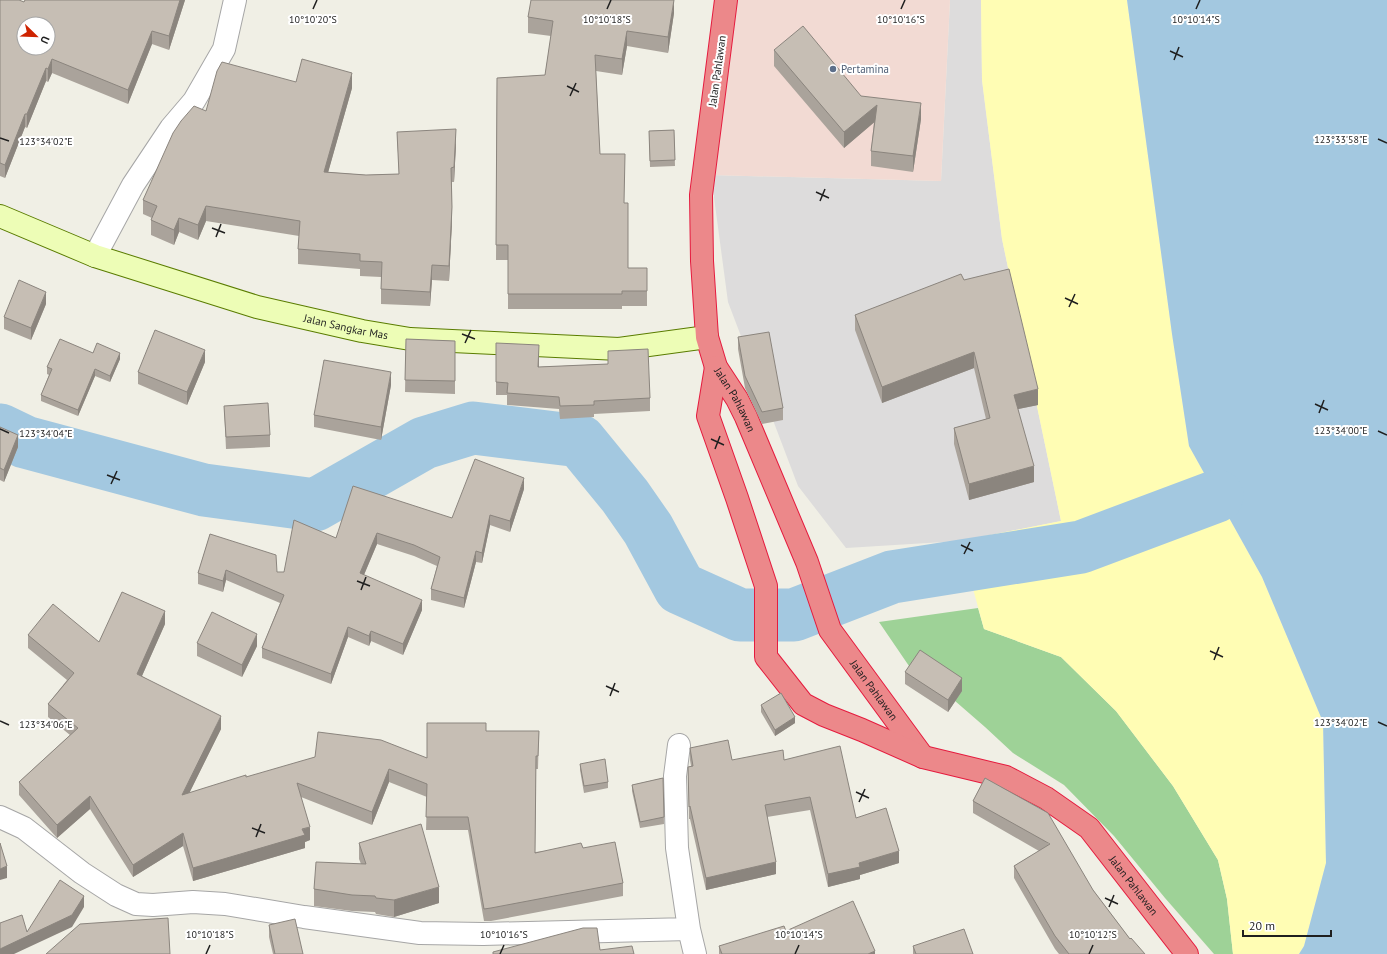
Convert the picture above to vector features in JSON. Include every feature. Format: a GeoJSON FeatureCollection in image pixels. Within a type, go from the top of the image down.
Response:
{"type":"FeatureCollection","features":[{"type":"Feature","properties":{"kind":"highway","name":"Jalan Pahlawan"},"geometry":{"type":"LineString","coordinates":[[726,0],[701,195],[702,261],[707,337],[716,367],[737,399],[746,417],[807,562],[830,630],[924,757]]}},
{"type":"Feature","properties":{"kind":"highway","name":"Jalan Pahlawan"},"geometry":{"type":"LineString","coordinates":[[716,367],[708,416],[766,586],[766,657],[803,704],[824,715],[924,757],[1006,777],[1046,798],[1089,828],[1187,954]]}},
{"type":"Feature","properties":{"kind":"street"},"geometry":{"type":"LineString","coordinates":[[95,256],[133,185],[171,128],[194,101],[224,49],[235,0]]}},
{"type":"Feature","properties":{"kind":"street","name":"Jalan Sangkar Mas"},"geometry":{"type":"LineString","coordinates":[[0,216],[95,256],[258,307],[362,332],[410,339],[618,348],[707,337]]}},
{"type":"Feature","properties":{"kind":"street"},"geometry":{"type":"LineString","coordinates":[[679,745],[675,776],[677,848],[689,929],[695,954]]}},
{"type":"Feature","properties":{"kind":"street"},"geometry":{"type":"LineString","coordinates":[[0,818],[24,828],[82,873],[116,895],[136,904],[154,905],[193,902],[225,904],[304,917],[420,933],[483,934],[689,929]]}},
{"type":"Feature","properties":{"kind":"shaded area","name":"Pertamina"},"geometry":{"type":"Polygon","coordinates":[[[732,0],[950,0],[941,181],[711,175],[732,0]]]}},
{"type":"Feature","properties":{"kind":"shaded area"},"geometry":{"type":"Polygon","coordinates":[[[950,0],[981,0],[982,80],[1002,239],[1061,521],[960,541],[846,548],[798,486],[728,302],[711,175],[941,181],[950,0]]]}},
{"type":"Feature","properties":{"kind":"green space"},"geometry":{"type":"Polygon","coordinates":[[[978,608],[984,629],[1061,657],[1116,711],[1173,786],[1218,860],[1227,899],[1233,954],[1214,954],[1114,836],[1064,785],[1013,753],[947,694],[909,666],[879,622],[978,608]]]}},
{"type":"Feature","properties":{"kind":"sand"},"geometry":{"type":"Polygon","coordinates":[[[981,0],[1127,0],[1172,334],[1189,446],[1262,577],[1323,722],[1326,863],[1304,946],[1299,954],[1233,954],[1227,899],[1218,860],[1173,786],[1116,711],[1061,657],[984,629],[960,541],[1061,521],[1002,239],[982,80],[981,0]]]}},
{"type":"Feature","properties":{"kind":"water"},"geometry":{"type":"Polygon","coordinates":[[[1127,0],[1387,0],[1387,954],[1299,954],[1304,946],[1326,863],[1323,722],[1262,577],[1189,446],[1172,334],[1127,0]]]}},
{"type":"Feature","properties":{"kind":"building"},"geometry":{"type":"Polygon","coordinates":[[[0,0],[19,0],[24,2],[25,0],[180,0],[169,36],[152,31],[128,90],[52,59],[48,69],[46,68],[27,114],[25,114],[5,165],[0,163],[0,0]]]}},
{"type":"Feature","properties":{"kind":"building"},"geometry":{"type":"Polygon","coordinates":[[[531,0],[674,0],[668,37],[627,31],[622,59],[595,55],[600,154],[625,154],[624,203],[628,203],[628,268],[647,268],[647,291],[622,291],[622,294],[508,294],[508,245],[496,245],[497,78],[545,75],[553,21],[528,17],[531,0]]]}},
{"type":"Feature","properties":{"kind":"building"},"geometry":{"type":"Polygon","coordinates":[[[803,26],[861,96],[921,103],[913,156],[871,151],[877,105],[844,132],[774,50],[803,26]]]}},
{"type":"Feature","properties":{"kind":"building"},"geometry":{"type":"Polygon","coordinates":[[[302,59],[352,73],[324,172],[366,175],[399,174],[397,132],[456,129],[454,167],[451,168],[452,207],[449,266],[432,265],[430,292],[381,289],[382,262],[360,261],[360,254],[298,249],[300,221],[206,206],[198,225],[179,218],[174,230],[151,220],[157,206],[143,200],[173,133],[194,106],[206,111],[217,71],[222,62],[296,82],[302,59]]]}},
{"type":"Feature","properties":{"kind":"building"},"geometry":{"type":"Polygon","coordinates":[[[674,130],[675,160],[650,161],[649,131],[674,130]]]}},
{"type":"Feature","properties":{"kind":"building"},"geometry":{"type":"Polygon","coordinates":[[[1009,269],[1038,389],[1014,395],[1034,466],[969,484],[954,428],[990,418],[974,352],[882,387],[855,315],[961,274],[964,280],[1009,269]]]}},
{"type":"Feature","properties":{"kind":"building"},"geometry":{"type":"Polygon","coordinates":[[[19,280],[46,292],[31,328],[4,317],[19,280]]]}},
{"type":"Feature","properties":{"kind":"building"},"geometry":{"type":"Polygon","coordinates":[[[155,330],[205,350],[187,392],[138,372],[155,330]]]}},
{"type":"Feature","properties":{"kind":"building"},"geometry":{"type":"Polygon","coordinates":[[[769,332],[783,408],[762,412],[745,376],[738,337],[769,332]]]}},
{"type":"Feature","properties":{"kind":"building"},"geometry":{"type":"Polygon","coordinates":[[[60,339],[93,353],[97,343],[120,353],[110,376],[95,369],[78,410],[41,395],[52,369],[47,367],[60,339]]]}},
{"type":"Feature","properties":{"kind":"building"},"geometry":{"type":"Polygon","coordinates":[[[406,339],[455,341],[455,381],[405,380],[406,339]]]}},
{"type":"Feature","properties":{"kind":"building"},"geometry":{"type":"Polygon","coordinates":[[[496,343],[539,345],[538,367],[608,364],[608,351],[648,349],[650,398],[594,401],[594,405],[560,406],[559,397],[507,393],[508,383],[496,382],[496,343]]]}},
{"type":"Feature","properties":{"kind":"building"},"geometry":{"type":"Polygon","coordinates":[[[324,360],[391,372],[381,427],[314,415],[324,360]]]}},
{"type":"Feature","properties":{"kind":"building"},"geometry":{"type":"Polygon","coordinates":[[[268,403],[270,435],[226,437],[224,406],[268,403]]]}},
{"type":"Feature","properties":{"kind":"building"},"geometry":{"type":"Polygon","coordinates":[[[0,427],[18,435],[4,470],[0,468],[0,427]]]}},
{"type":"Feature","properties":{"kind":"building"},"geometry":{"type":"Polygon","coordinates":[[[475,459],[524,478],[510,521],[490,515],[482,553],[476,551],[464,598],[431,589],[440,557],[414,545],[377,533],[360,573],[422,600],[403,644],[371,631],[369,636],[348,627],[331,674],[262,648],[284,595],[226,570],[223,581],[198,573],[210,534],[276,555],[277,572],[284,572],[294,520],[336,538],[353,486],[452,518],[475,459]]]}},
{"type":"Feature","properties":{"kind":"building"},"geometry":{"type":"Polygon","coordinates":[[[122,592],[165,611],[137,674],[221,716],[182,795],[246,775],[246,777],[315,757],[318,732],[381,740],[427,758],[427,723],[486,723],[486,731],[539,731],[538,756],[536,756],[535,853],[581,843],[583,848],[615,842],[623,883],[484,909],[468,817],[426,817],[427,784],[389,769],[372,812],[297,783],[310,827],[302,829],[305,835],[193,868],[183,833],[133,865],[90,796],[57,825],[19,782],[78,728],[48,704],[74,673],[28,635],[53,604],[99,642],[122,592]]]}},
{"type":"Feature","properties":{"kind":"building"},"geometry":{"type":"Polygon","coordinates":[[[212,612],[257,634],[242,665],[197,643],[212,612]]]}},
{"type":"Feature","properties":{"kind":"building"},"geometry":{"type":"Polygon","coordinates":[[[920,650],[962,678],[948,700],[905,672],[920,650]]]}},
{"type":"Feature","properties":{"kind":"building"},"geometry":{"type":"Polygon","coordinates":[[[781,693],[795,717],[775,730],[761,705],[781,693]]]}},
{"type":"Feature","properties":{"kind":"building"},"geometry":{"type":"Polygon","coordinates":[[[728,740],[732,760],[783,750],[784,760],[840,746],[856,818],[886,808],[899,851],[859,863],[860,867],[828,874],[810,797],[765,805],[776,862],[706,878],[690,806],[689,807],[688,767],[693,766],[690,748],[728,740]]]}},
{"type":"Feature","properties":{"kind":"building"},"geometry":{"type":"Polygon","coordinates":[[[605,759],[608,782],[584,786],[580,764],[605,759]]]}},
{"type":"Feature","properties":{"kind":"building"},"geometry":{"type":"Polygon","coordinates":[[[663,778],[664,817],[640,822],[632,785],[663,778]]]}},
{"type":"Feature","properties":{"kind":"building"},"geometry":{"type":"Polygon","coordinates":[[[985,778],[1048,813],[1093,890],[1130,939],[1131,938],[1145,954],[1069,954],[1055,936],[1014,866],[1050,844],[973,801],[985,778]]]}},
{"type":"Feature","properties":{"kind":"building"},"geometry":{"type":"Polygon","coordinates":[[[421,824],[439,887],[394,900],[376,898],[375,896],[352,895],[314,889],[316,862],[366,864],[359,843],[421,824]]]}},
{"type":"Feature","properties":{"kind":"building"},"geometry":{"type":"Polygon","coordinates":[[[0,843],[7,866],[0,869],[0,843]]]}},
{"type":"Feature","properties":{"kind":"building"},"geometry":{"type":"Polygon","coordinates":[[[60,880],[84,896],[72,915],[0,949],[0,923],[22,915],[27,932],[60,880]]]}},
{"type":"Feature","properties":{"kind":"building"},"geometry":{"type":"Polygon","coordinates":[[[853,901],[875,951],[868,954],[722,954],[719,946],[784,926],[786,931],[853,901]]]}},
{"type":"Feature","properties":{"kind":"building"},"geometry":{"type":"Polygon","coordinates":[[[168,918],[170,954],[46,954],[80,924],[168,918]]]}},
{"type":"Feature","properties":{"kind":"building"},"geometry":{"type":"Polygon","coordinates":[[[295,919],[303,954],[275,954],[269,925],[295,919]]]}},
{"type":"Feature","properties":{"kind":"building"},"geometry":{"type":"Polygon","coordinates":[[[583,928],[597,928],[600,950],[632,946],[634,954],[493,954],[493,952],[583,928]]]}},
{"type":"Feature","properties":{"kind":"building"},"geometry":{"type":"Polygon","coordinates":[[[964,929],[973,954],[916,954],[913,946],[964,929]]]}},
{"type":"Feature","properties":{"kind":"waterway"},"geometry":{"type":"LineString","coordinates":[[0,430],[25,442],[204,490],[315,505],[424,443],[473,428],[580,441],[625,496],[648,529],[680,588],[740,615],[794,615],[892,577],[1081,547],[1217,496]]}},
{"type":"Feature","properties":{"kind":"place","name":"Pertamina"},"geometry":{"type":"Point","coordinates":[833,69]}}]}
